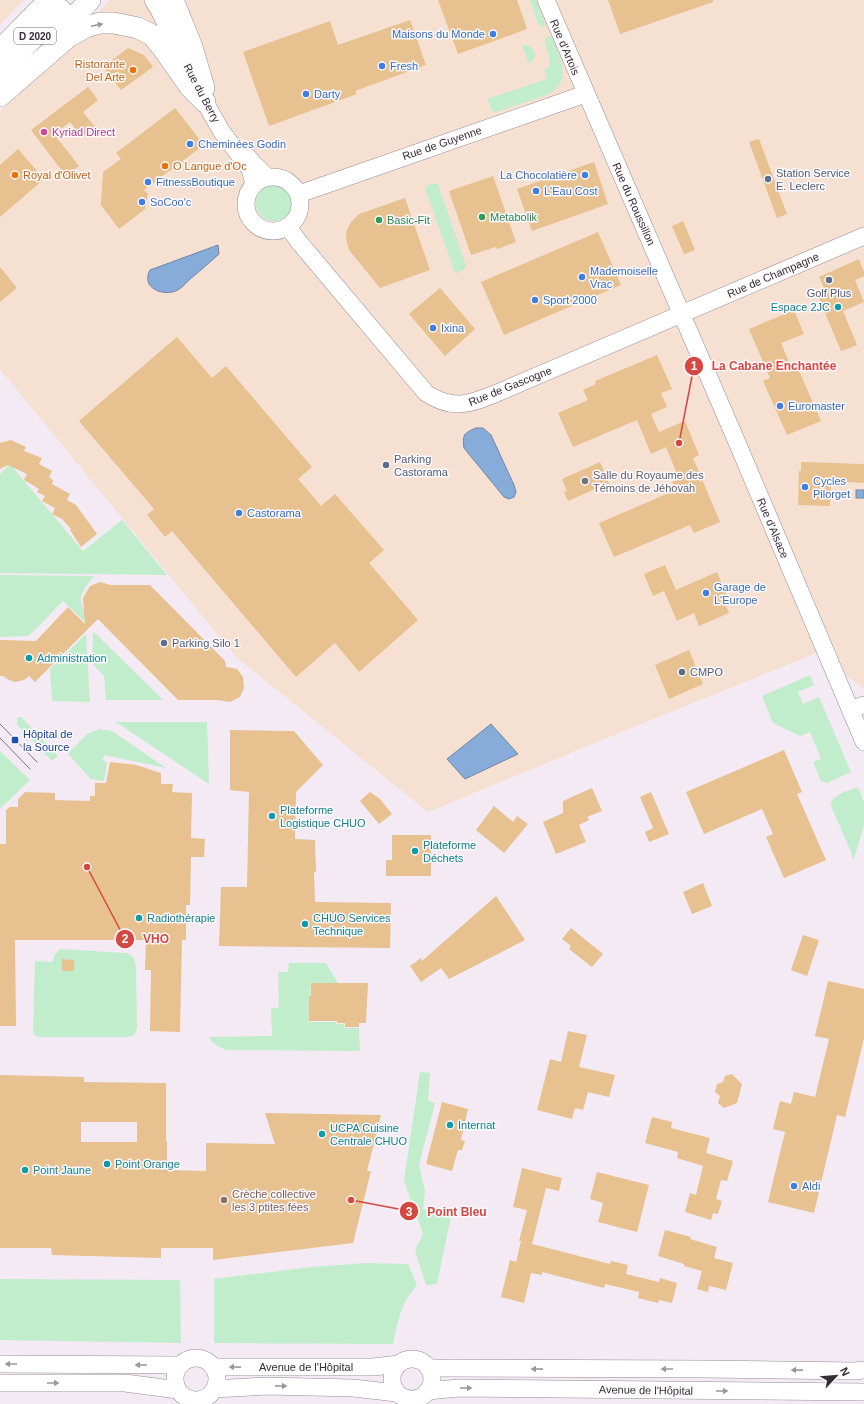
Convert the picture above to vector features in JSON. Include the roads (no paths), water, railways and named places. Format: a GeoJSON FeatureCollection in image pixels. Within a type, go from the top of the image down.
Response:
{"type":"FeatureCollection","features":[{"type":"Feature","properties":{"kind":"main road"},"geometry":{"type":"LineString","coordinates":[[0,35],[33,0]]}},
{"type":"Feature","properties":{"kind":"main road","name":"D 2020"},"geometry":{"type":"LineString","coordinates":[[0,50],[49,0]]}},
{"type":"Feature","properties":{"kind":"main road","name":"D 2020"},"geometry":{"type":"LineString","coordinates":[[3,85],[70,0]]}},
{"type":"Feature","properties":{"kind":"main road"},"geometry":{"type":"LineString","coordinates":[[3,85],[90,0]]}},
{"type":"Feature","properties":{"kind":"main road"},"geometry":{"type":"LineString","coordinates":[[173,0],[192,47],[205,95]]}},
{"type":"Feature","properties":{"kind":"main road"},"geometry":{"type":"LineString","coordinates":[[3,85],[68,37],[86,27],[100,23],[138,28],[152,35],[190,87],[205,95]]}},
{"type":"Feature","properties":{"kind":"street","name":"Rue du Berry"},"geometry":{"type":"LineString","coordinates":[[153,0],[160,10],[205,95]]}},
{"type":"Feature","properties":{"kind":"street","name":"Rue du Berry"},"geometry":{"type":"LineString","coordinates":[[160,0],[222,132],[250,169],[261,180]]}},
{"type":"Feature","properties":{"kind":"street","name":"Rue d'Artois"},"geometry":{"type":"LineString","coordinates":[[546,0],[585,94]]}},
{"type":"Feature","properties":{"kind":"street","name":"Rue de Guyenne"},"geometry":{"type":"LineString","coordinates":[[299,194],[585,94]]}},
{"type":"Feature","properties":{"kind":"street","name":"Rue du Roussillon"},"geometry":{"type":"LineString","coordinates":[[585,94],[682,314]]}},
{"type":"Feature","properties":{"kind":"street"},"geometry":{"type":"LineString","coordinates":[[278,177],[285,179],[291,182],[299,194],[301,201],[300,209],[294,222],[281,230],[272,231],[263,229],[251,219],[246,206],[250,190],[261,180],[278,177]]}},
{"type":"Feature","properties":{"kind":"street","name":"Rue de Gascogne"},"geometry":{"type":"LineString","coordinates":[[288,227],[298,242],[426,393],[439,401],[446,403],[473,403],[682,314]]}},
{"type":"Feature","properties":{"kind":"street","name":"Rue de Champagne"},"geometry":{"type":"LineString","coordinates":[[682,314],[864,236]]}},
{"type":"Feature","properties":{"kind":"street","name":"Rue d'Alsace"},"geometry":{"type":"LineString","coordinates":[[682,314],[857,708],[864,742]]}},
{"type":"Feature","properties":{"kind":"street"},"geometry":{"type":"LineString","coordinates":[[0,1383],[125,1383],[194,1400],[206,1398],[214,1389],[217,1378],[213,1367],[204,1360],[191,1358],[180,1365],[176,1370],[175,1377],[184,1397]]}},
{"type":"Feature","properties":{"kind":"street"},"geometry":{"type":"LineString","coordinates":[[408,1360],[413,1360],[419,1361],[428,1368],[431,1380],[430,1386],[423,1395],[413,1399],[397,1393],[392,1381],[392,1375],[399,1364],[408,1360]]}},
{"type":"Feature","properties":{"kind":"street"},"geometry":{"type":"LineString","coordinates":[[0,1364],[180,1365]]}},
{"type":"Feature","properties":{"kind":"street","name":"Avenue de l'Hôpital"},"geometry":{"type":"LineString","coordinates":[[213,1367],[373,1368],[399,1364]]}},
{"type":"Feature","properties":{"kind":"street","name":"Avenue de l'Hôpital"},"geometry":{"type":"LineString","coordinates":[[428,1368],[864,1370]]}},
{"type":"Feature","properties":{"kind":"street","name":"Avenue de l'Hôpital"},"geometry":{"type":"LineString","coordinates":[[214,1389],[267,1386],[353,1388],[397,1393]]}},
{"type":"Feature","properties":{"kind":"street","name":"Avenue de l'Hôpital"},"geometry":{"type":"LineString","coordinates":[[427,1391],[459,1388],[702,1397],[864,1392]]}},
{"type":"Feature","properties":{"kind":"water"},"geometry":{"type":"Polygon","coordinates":[[[218,245],[219,254],[178,290],[173,292],[161,292],[151,287],[148,282],[150,270],[218,245]]]}},
{"type":"Feature","properties":{"kind":"water"},"geometry":{"type":"Polygon","coordinates":[[[476,428],[483,428],[491,435],[514,485],[516,492],[514,497],[509,499],[504,497],[464,448],[463,440],[466,433],[476,428]]]}},
{"type":"Feature","properties":{"kind":"water"},"geometry":{"type":"Polygon","coordinates":[[[856,490],[864,490],[864,498],[856,498],[856,490]]]}},
{"type":"Feature","properties":{"kind":"water"},"geometry":{"type":"Polygon","coordinates":[[[491,724],[518,754],[465,779],[447,759],[491,724]]]}},
{"type":"Feature","properties":{"kind":"tram line"},"geometry":{"type":"LineString","coordinates":[[0,724],[37,762]]}},
{"type":"Feature","properties":{"kind":"tram line"},"geometry":{"type":"LineString","coordinates":[[0,738],[30,769]]}},
{"type":"Feature","properties":{"kind":"place","name":"Maisons du Monde"},"geometry":{"type":"Point","coordinates":[493,34]}},
{"type":"Feature","properties":{"kind":"place","name":"Fresh"},"geometry":{"type":"Point","coordinates":[382,66]}},
{"type":"Feature","properties":{"kind":"place","name":"Ristorante Del Arte"},"geometry":{"type":"Point","coordinates":[133,70]}},
{"type":"Feature","properties":{"kind":"place","name":"Darty"},"geometry":{"type":"Point","coordinates":[306,94]}},
{"type":"Feature","properties":{"kind":"place","name":"Kyriad Direct"},"geometry":{"type":"Point","coordinates":[44,132]}},
{"type":"Feature","properties":{"kind":"place","name":"Cheminées Godin"},"geometry":{"type":"Point","coordinates":[190,144]}},
{"type":"Feature","properties":{"kind":"place","name":"O Langue d'Oc"},"geometry":{"type":"Point","coordinates":[165,166]}},
{"type":"Feature","properties":{"kind":"place","name":"Royal d'Olivet"},"geometry":{"type":"Point","coordinates":[15,175]}},
{"type":"Feature","properties":{"kind":"place","name":"La Chocolatière"},"geometry":{"type":"Point","coordinates":[585,175]}},
{"type":"Feature","properties":{"kind":"place","name":"Station Service E. Leclerc"},"geometry":{"type":"Point","coordinates":[768,179]}},
{"type":"Feature","properties":{"kind":"place","name":"FitnessBoutique"},"geometry":{"type":"Point","coordinates":[148,182]}},
{"type":"Feature","properties":{"kind":"place","name":"L'Eau Cost"},"geometry":{"type":"Point","coordinates":[536,191]}},
{"type":"Feature","properties":{"kind":"place","name":"SoCoo'c"},"geometry":{"type":"Point","coordinates":[142,202]}},
{"type":"Feature","properties":{"kind":"place","name":"Metabolik"},"geometry":{"type":"Point","coordinates":[482,217]}},
{"type":"Feature","properties":{"kind":"place","name":"Basic-Fit"},"geometry":{"type":"Point","coordinates":[379,220]}},
{"type":"Feature","properties":{"kind":"place","name":"Mademoiselle Vrac"},"geometry":{"type":"Point","coordinates":[582,277]}},
{"type":"Feature","properties":{"kind":"place","name":"Golf Plus"},"geometry":{"type":"Point","coordinates":[829,280]}},
{"type":"Feature","properties":{"kind":"place","name":"Sport 2000"},"geometry":{"type":"Point","coordinates":[535,300]}},
{"type":"Feature","properties":{"kind":"place","name":"Espace 2JC"},"geometry":{"type":"Point","coordinates":[838,307]}},
{"type":"Feature","properties":{"kind":"place","name":"Ixina"},"geometry":{"type":"Point","coordinates":[433,328]}},
{"type":"Feature","properties":{"kind":"place","name":"Euromaster"},"geometry":{"type":"Point","coordinates":[780,406]}},
{"type":"Feature","properties":{"kind":"place","name":"La Cabane Enchantée"},"geometry":{"type":"Point","coordinates":[679,443]}},
{"type":"Feature","properties":{"kind":"place","name":"Parking Castorama"},"geometry":{"type":"Point","coordinates":[386,465]}},
{"type":"Feature","properties":{"kind":"place","name":"Salle du Royaume des Témoins de Jéhovah"},"geometry":{"type":"Point","coordinates":[585,481]}},
{"type":"Feature","properties":{"kind":"place","name":"Cycles Pilorget"},"geometry":{"type":"Point","coordinates":[805,487]}},
{"type":"Feature","properties":{"kind":"place","name":"Castorama"},"geometry":{"type":"Point","coordinates":[239,513]}},
{"type":"Feature","properties":{"kind":"place","name":"Garage de L'Europe"},"geometry":{"type":"Point","coordinates":[706,593]}},
{"type":"Feature","properties":{"kind":"place","name":"Parking Silo 1"},"geometry":{"type":"Point","coordinates":[164,643]}},
{"type":"Feature","properties":{"kind":"place","name":"Administration"},"geometry":{"type":"Point","coordinates":[29,658]}},
{"type":"Feature","properties":{"kind":"place","name":"CMPO"},"geometry":{"type":"Point","coordinates":[682,672]}},
{"type":"Feature","properties":{"kind":"place","name":"Hôpital de la Source"},"geometry":{"type":"Point","coordinates":[15,740]}},
{"type":"Feature","properties":{"kind":"place","name":"Plateforme Logistique CHUO"},"geometry":{"type":"Point","coordinates":[272,816]}},
{"type":"Feature","properties":{"kind":"place","name":"Plateforme Déchets"},"geometry":{"type":"Point","coordinates":[415,851]}},
{"type":"Feature","properties":{"kind":"place","name":"VHO"},"geometry":{"type":"Point","coordinates":[87,867]}},
{"type":"Feature","properties":{"kind":"place","name":"Radiothérapie"},"geometry":{"type":"Point","coordinates":[139,918]}},
{"type":"Feature","properties":{"kind":"place","name":"CHUO Services Technique"},"geometry":{"type":"Point","coordinates":[305,924]}},
{"type":"Feature","properties":{"kind":"place","name":"Internat"},"geometry":{"type":"Point","coordinates":[450,1125]}},
{"type":"Feature","properties":{"kind":"place","name":"UCPA Cuisine Centrale CHUO"},"geometry":{"type":"Point","coordinates":[322,1134]}},
{"type":"Feature","properties":{"kind":"place","name":"Point Orange"},"geometry":{"type":"Point","coordinates":[107,1164]}},
{"type":"Feature","properties":{"kind":"place","name":"Point Jaune"},"geometry":{"type":"Point","coordinates":[25,1170]}},
{"type":"Feature","properties":{"kind":"place","name":"Aldi"},"geometry":{"type":"Point","coordinates":[794,1186]}},
{"type":"Feature","properties":{"kind":"place","name":"Crèche collective les 3 ptites fées"},"geometry":{"type":"Point","coordinates":[224,1200]}},
{"type":"Feature","properties":{"kind":"place","name":"Point Bleu"},"geometry":{"type":"Point","coordinates":[351,1200]}}]}
